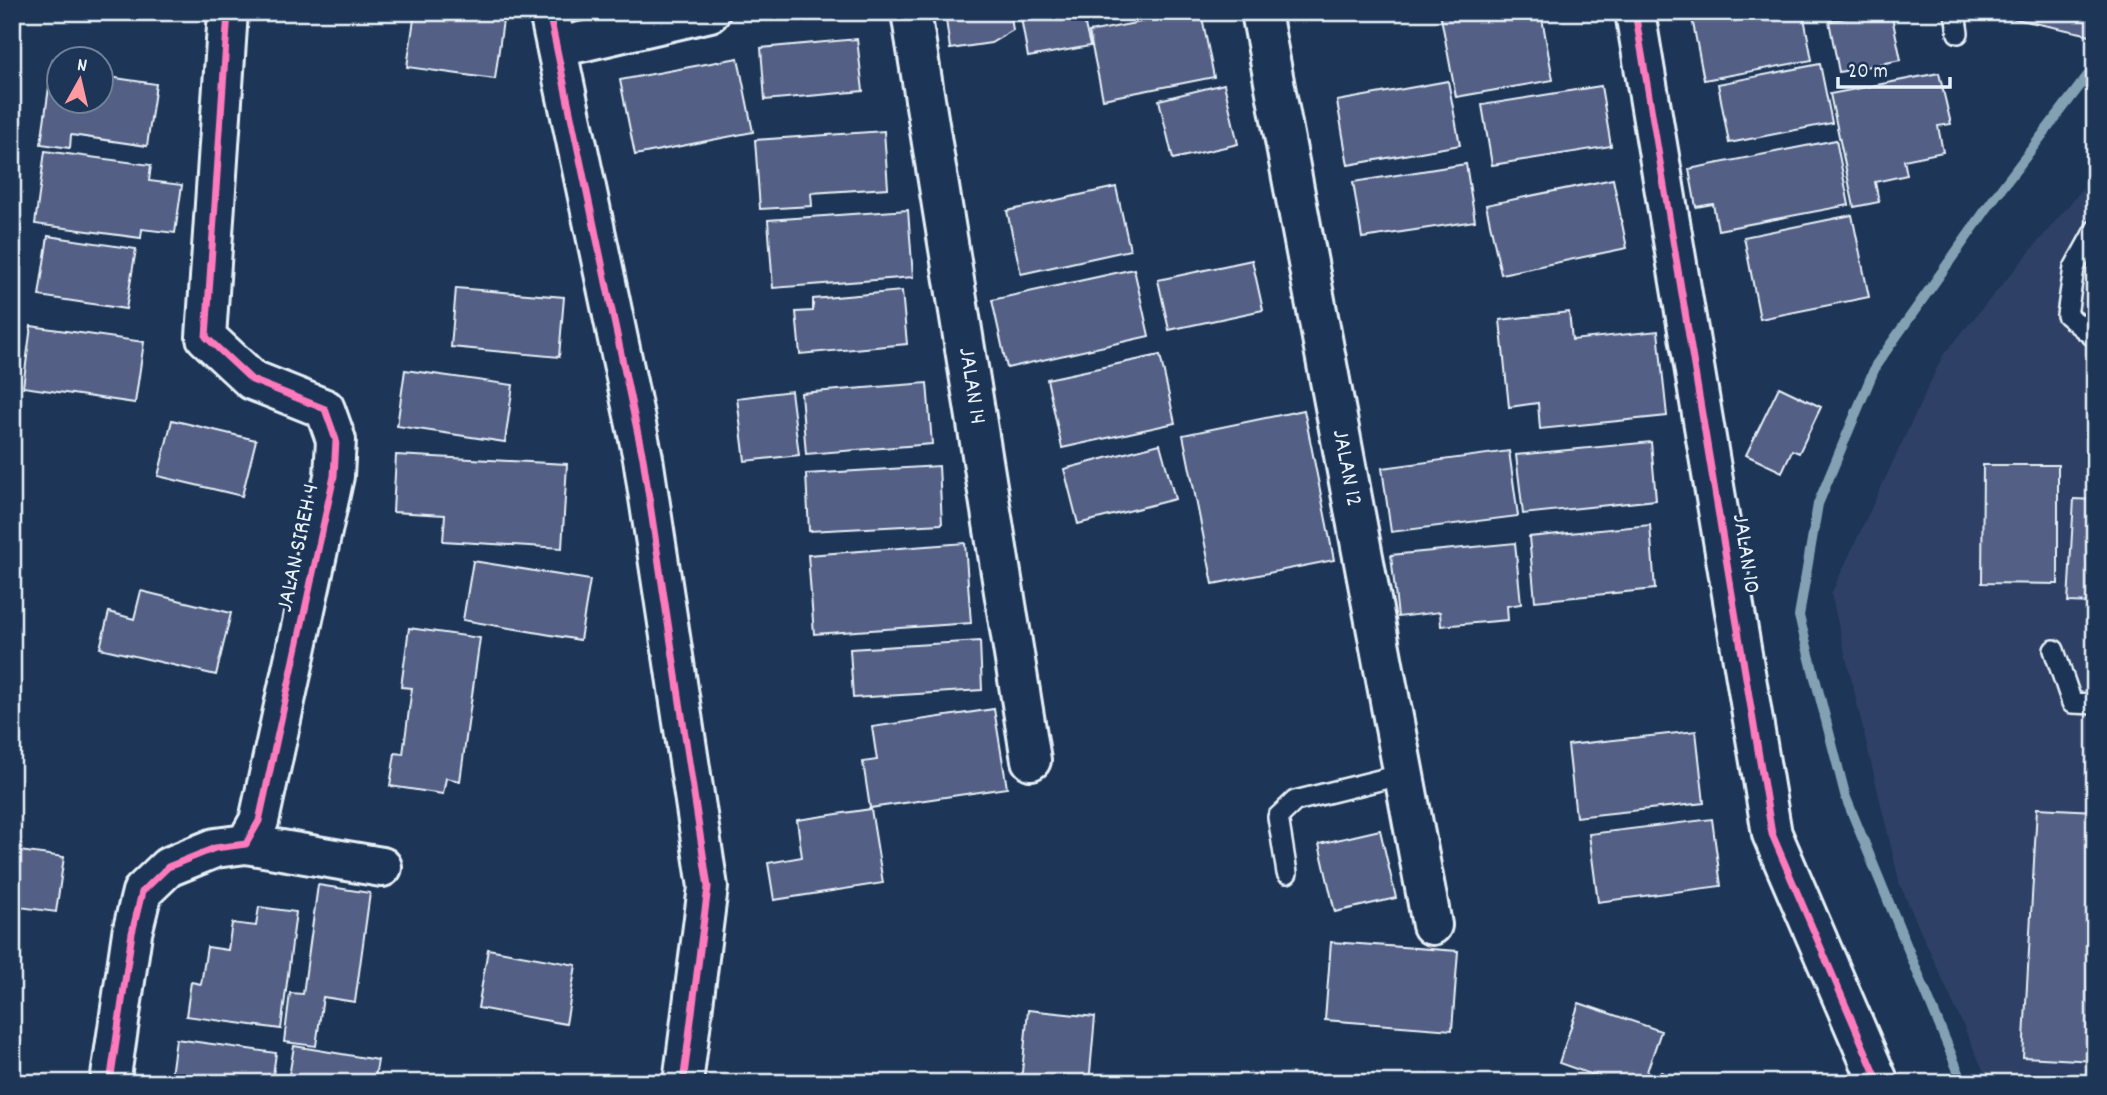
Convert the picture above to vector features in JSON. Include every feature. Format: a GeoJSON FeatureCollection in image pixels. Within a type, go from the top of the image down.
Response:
{"type":"FeatureCollection","features":[{"type":"Feature","properties":{"kind":"street","name":"JALAN SIREH 4"},"geometry":{"type":"LineString","coordinates":[[228,12],[206,337],[252,380],[325,409],[336,440],[334,476],[262,808],[259,821],[246,844]]}},
{"type":"Feature","properties":{"kind":"street"},"geometry":{"type":"LineString","coordinates":[[683,1083],[708,887],[643,458],[554,30],[710,12]]}},
{"type":"Feature","properties":{"kind":"street","name":"JALAN 14"},"geometry":{"type":"LineString","coordinates":[[911,12],[1031,760]]}},
{"type":"Feature","properties":{"kind":"street","name":"JALAN 12"},"geometry":{"type":"LineString","coordinates":[[1261,12],[1432,925]]}},
{"type":"Feature","properties":{"kind":"street","name":"JALAN 10"},"geometry":{"type":"LineString","coordinates":[[1635,12],[1772,834],[1879,1083]]}},
{"type":"Feature","properties":{"kind":"street"},"geometry":{"type":"LineString","coordinates":[[110,1083],[132,933],[142,891],[168,867],[215,848],[246,844],[382,867]]}},
{"type":"Feature","properties":{"kind":"lane"},"geometry":{"type":"LineString","coordinates":[[1955,12],[1958,33]]}},
{"type":"Feature","properties":{"kind":"lane"},"geometry":{"type":"LineString","coordinates":[[2095,230],[2074,268],[2067,315],[2095,338]]}},
{"type":"Feature","properties":{"kind":"lane"},"geometry":{"type":"LineString","coordinates":[[2054,650],[2072,703],[2095,704]]}},
{"type":"Feature","properties":{"kind":"lane"},"geometry":{"type":"LineString","coordinates":[[1287,873],[1278,817],[1295,800],[1404,774]]}},
{"type":"Feature","properties":{"kind":"shaded area"},"geometry":{"type":"Polygon","coordinates":[[[2095,174],[2095,1083],[1989,1083],[1900,885],[1831,594],[1943,355],[2095,174]]]}},
{"type":"Feature","properties":{"kind":"building"},"geometry":{"type":"Polygon","coordinates":[[[415,12],[447,12],[503,20],[495,79],[407,67],[415,12]]]}},
{"type":"Feature","properties":{"kind":"building"},"geometry":{"type":"Polygon","coordinates":[[[945,12],[1010,12],[1013,30],[991,43],[950,49],[945,12]]]}},
{"type":"Feature","properties":{"kind":"building"},"geometry":{"type":"Polygon","coordinates":[[[1020,12],[1082,12],[1090,46],[1028,57],[1020,12]]]}},
{"type":"Feature","properties":{"kind":"building"},"geometry":{"type":"Polygon","coordinates":[[[1201,12],[1214,77],[1103,99],[1089,32],[1201,12]]]}},
{"type":"Feature","properties":{"kind":"building"},"geometry":{"type":"Polygon","coordinates":[[[1440,12],[1541,12],[1553,80],[1456,97],[1440,12]]]}},
{"type":"Feature","properties":{"kind":"building"},"geometry":{"type":"Polygon","coordinates":[[[1722,12],[1803,12],[1812,60],[1704,80],[1692,18],[1722,12]]]}},
{"type":"Feature","properties":{"kind":"building"},"geometry":{"type":"Polygon","coordinates":[[[1876,12],[1891,12],[1901,60],[1839,72],[1829,21],[1876,12]]]}},
{"type":"Feature","properties":{"kind":"building"},"geometry":{"type":"Polygon","coordinates":[[[2007,12],[2095,12],[2095,36],[2006,17],[2007,12]]]}},
{"type":"Feature","properties":{"kind":"building"},"geometry":{"type":"Polygon","coordinates":[[[857,39],[863,91],[765,100],[761,48],[857,39]]]}},
{"type":"Feature","properties":{"kind":"building"},"geometry":{"type":"Polygon","coordinates":[[[738,58],[753,132],[635,155],[620,80],[738,58]]]}},
{"type":"Feature","properties":{"kind":"building"},"geometry":{"type":"Polygon","coordinates":[[[1820,64],[1832,123],[1729,143],[1718,84],[1820,64]]]}},
{"type":"Feature","properties":{"kind":"building"},"geometry":{"type":"Polygon","coordinates":[[[1939,73],[1951,124],[1938,126],[1943,152],[1904,160],[1907,175],[1875,182],[1879,202],[1854,207],[1830,94],[1939,73]]]}},
{"type":"Feature","properties":{"kind":"building"},"geometry":{"type":"Polygon","coordinates":[[[116,78],[156,84],[147,146],[71,135],[70,148],[41,144],[46,109],[46,116],[116,116],[116,78]]]}},
{"type":"Feature","properties":{"kind":"building"},"geometry":{"type":"Polygon","coordinates":[[[1448,81],[1460,145],[1348,165],[1337,101],[1448,81]]]}},
{"type":"Feature","properties":{"kind":"building"},"geometry":{"type":"Polygon","coordinates":[[[1224,84],[1238,144],[1173,159],[1159,100],[1224,84]]]}},
{"type":"Feature","properties":{"kind":"building"},"geometry":{"type":"Polygon","coordinates":[[[1601,86],[1611,146],[1492,165],[1482,105],[1601,86]]]}},
{"type":"Feature","properties":{"kind":"building"},"geometry":{"type":"Polygon","coordinates":[[[884,131],[888,188],[811,193],[812,206],[760,209],[755,140],[884,131]]]}},
{"type":"Feature","properties":{"kind":"building"},"geometry":{"type":"Polygon","coordinates":[[[1836,140],[1849,205],[1718,230],[1713,204],[1696,207],[1689,169],[1836,140]]]}},
{"type":"Feature","properties":{"kind":"building"},"geometry":{"type":"Polygon","coordinates":[[[45,151],[151,165],[149,181],[182,185],[175,233],[142,229],[141,238],[35,224],[45,151]]]}},
{"type":"Feature","properties":{"kind":"building"},"geometry":{"type":"Polygon","coordinates":[[[1466,164],[1475,221],[1362,238],[1353,182],[1466,164]]]}},
{"type":"Feature","properties":{"kind":"building"},"geometry":{"type":"Polygon","coordinates":[[[1613,179],[1627,248],[1501,274],[1486,205],[1613,179]]]}},
{"type":"Feature","properties":{"kind":"building"},"geometry":{"type":"Polygon","coordinates":[[[1116,187],[1130,250],[1021,274],[1007,211],[1116,187]]]}},
{"type":"Feature","properties":{"kind":"building"},"geometry":{"type":"Polygon","coordinates":[[[908,210],[913,277],[773,288],[768,220],[908,210]]]}},
{"type":"Feature","properties":{"kind":"building"},"geometry":{"type":"Polygon","coordinates":[[[1852,215],[1869,297],[1760,319],[1744,237],[1852,215]]]}},
{"type":"Feature","properties":{"kind":"building"},"geometry":{"type":"Polygon","coordinates":[[[48,236],[136,249],[126,309],[39,296],[48,236]]]}},
{"type":"Feature","properties":{"kind":"building"},"geometry":{"type":"Polygon","coordinates":[[[1252,260],[1263,310],[1169,330],[1158,280],[1252,260]]]}},
{"type":"Feature","properties":{"kind":"building"},"geometry":{"type":"Polygon","coordinates":[[[1134,269],[1149,336],[1007,368],[992,300],[1134,269]]]}},
{"type":"Feature","properties":{"kind":"building"},"geometry":{"type":"Polygon","coordinates":[[[456,288],[564,297],[559,357],[451,347],[456,288]]]}},
{"type":"Feature","properties":{"kind":"building"},"geometry":{"type":"Polygon","coordinates":[[[902,291],[907,344],[800,354],[796,312],[813,311],[813,299],[902,291]]]}},
{"type":"Feature","properties":{"kind":"building"},"geometry":{"type":"Polygon","coordinates":[[[1569,312],[1572,340],[1658,331],[1667,416],[1540,429],[1538,403],[1509,407],[1500,320],[1569,312]]]}},
{"type":"Feature","properties":{"kind":"building"},"geometry":{"type":"Polygon","coordinates":[[[31,326],[144,342],[135,403],[23,387],[31,326]]]}},
{"type":"Feature","properties":{"kind":"building"},"geometry":{"type":"Polygon","coordinates":[[[1160,355],[1175,423],[1062,448],[1047,379],[1160,355]]]}},
{"type":"Feature","properties":{"kind":"building"},"geometry":{"type":"Polygon","coordinates":[[[405,370],[513,385],[505,442],[397,426],[405,370]]]}},
{"type":"Feature","properties":{"kind":"building"},"geometry":{"type":"Polygon","coordinates":[[[927,383],[932,444],[806,454],[801,393],[927,383]]]}},
{"type":"Feature","properties":{"kind":"building"},"geometry":{"type":"Polygon","coordinates":[[[1779,387],[1821,407],[1799,453],[1792,450],[1782,472],[1746,455],[1779,387]]]}},
{"type":"Feature","properties":{"kind":"building"},"geometry":{"type":"Polygon","coordinates":[[[791,391],[799,455],[745,461],[737,398],[791,391]]]}},
{"type":"Feature","properties":{"kind":"building"},"geometry":{"type":"Polygon","coordinates":[[[1304,410],[1334,560],[1213,584],[1183,435],[1304,410]]]}},
{"type":"Feature","properties":{"kind":"building"},"geometry":{"type":"Polygon","coordinates":[[[172,420],[256,440],[242,496],[158,476],[172,420]]]}},
{"type":"Feature","properties":{"kind":"building"},"geometry":{"type":"Polygon","coordinates":[[[1651,442],[1656,500],[1523,514],[1516,455],[1651,442]]]}},
{"type":"Feature","properties":{"kind":"building"},"geometry":{"type":"Polygon","coordinates":[[[1160,444],[1175,499],[1078,524],[1064,469],[1160,444]]]}},
{"type":"Feature","properties":{"kind":"building"},"geometry":{"type":"Polygon","coordinates":[[[1509,451],[1518,516],[1391,532],[1382,468],[1509,451]]]}},
{"type":"Feature","properties":{"kind":"building"},"geometry":{"type":"Polygon","coordinates":[[[396,455],[567,464],[562,548],[443,541],[445,515],[393,512],[396,455]]]}},
{"type":"Feature","properties":{"kind":"building"},"geometry":{"type":"Polygon","coordinates":[[[1983,465],[2058,465],[2058,584],[1982,583],[1983,465]]]}},
{"type":"Feature","properties":{"kind":"building"},"geometry":{"type":"Polygon","coordinates":[[[939,466],[942,524],[809,531],[806,474],[939,466]]]}},
{"type":"Feature","properties":{"kind":"building"},"geometry":{"type":"Polygon","coordinates":[[[2074,499],[2095,500],[2095,603],[2068,602],[2074,499]]]}},
{"type":"Feature","properties":{"kind":"building"},"geometry":{"type":"Polygon","coordinates":[[[1650,525],[1655,589],[1535,601],[1529,537],[1650,525]]]}},
{"type":"Feature","properties":{"kind":"building"},"geometry":{"type":"Polygon","coordinates":[[[965,543],[971,623],[814,634],[808,555],[965,543]]]}},
{"type":"Feature","properties":{"kind":"building"},"geometry":{"type":"Polygon","coordinates":[[[1515,543],[1521,604],[1507,606],[1508,620],[1441,626],[1440,612],[1398,617],[1391,555],[1515,543]]]}},
{"type":"Feature","properties":{"kind":"building"},"geometry":{"type":"Polygon","coordinates":[[[473,561],[590,580],[580,640],[463,620],[473,561]]]}},
{"type":"Feature","properties":{"kind":"building"},"geometry":{"type":"Polygon","coordinates":[[[141,591],[231,613],[216,675],[100,648],[109,612],[134,619],[141,591]]]}},
{"type":"Feature","properties":{"kind":"building"},"geometry":{"type":"Polygon","coordinates":[[[409,628],[480,638],[460,781],[446,778],[443,794],[390,786],[395,753],[403,754],[412,688],[401,687],[409,628]]]}},
{"type":"Feature","properties":{"kind":"building"},"geometry":{"type":"Polygon","coordinates":[[[980,641],[982,690],[853,698],[850,649],[980,641]]]}},
{"type":"Feature","properties":{"kind":"building"},"geometry":{"type":"Polygon","coordinates":[[[994,709],[1007,788],[870,808],[863,762],[877,760],[872,727],[994,709]]]}},
{"type":"Feature","properties":{"kind":"building"},"geometry":{"type":"Polygon","coordinates":[[[1696,731],[1704,803],[1576,817],[1568,745],[1696,731]]]}},
{"type":"Feature","properties":{"kind":"building"},"geometry":{"type":"Polygon","coordinates":[[[2037,808],[2095,811],[2095,1061],[2023,1057],[2037,808]]]}},
{"type":"Feature","properties":{"kind":"building"},"geometry":{"type":"Polygon","coordinates":[[[871,809],[883,883],[774,900],[768,863],[802,857],[797,820],[871,809]]]}},
{"type":"Feature","properties":{"kind":"building"},"geometry":{"type":"Polygon","coordinates":[[[1712,819],[1721,886],[1598,902],[1589,834],[1712,819]]]}},
{"type":"Feature","properties":{"kind":"building"},"geometry":{"type":"Polygon","coordinates":[[[1380,830],[1396,898],[1335,912],[1319,844],[1380,830]]]}},
{"type":"Feature","properties":{"kind":"building"},"geometry":{"type":"Polygon","coordinates":[[[12,850],[64,857],[56,912],[12,906],[12,850]]]}},
{"type":"Feature","properties":{"kind":"building"},"geometry":{"type":"Polygon","coordinates":[[[318,885],[370,893],[355,1002],[323,997],[316,1046],[284,1042],[290,993],[303,994],[318,885]]]}},
{"type":"Feature","properties":{"kind":"building"},"geometry":{"type":"Polygon","coordinates":[[[259,907],[296,912],[281,1029],[186,1016],[191,982],[201,984],[207,947],[228,950],[232,923],[256,926],[259,907]]]}},
{"type":"Feature","properties":{"kind":"building"},"geometry":{"type":"Polygon","coordinates":[[[1331,942],[1458,951],[1452,1030],[1325,1020],[1331,942]]]}},
{"type":"Feature","properties":{"kind":"building"},"geometry":{"type":"Polygon","coordinates":[[[488,949],[576,965],[566,1024],[478,1008],[488,949]]]}},
{"type":"Feature","properties":{"kind":"building"},"geometry":{"type":"Polygon","coordinates":[[[1579,1003],[1661,1031],[1643,1083],[1616,1083],[1559,1063],[1579,1003]]]}},
{"type":"Feature","properties":{"kind":"building"},"geometry":{"type":"Polygon","coordinates":[[[1028,1010],[1095,1017],[1089,1083],[1021,1083],[1028,1010]]]}},
{"type":"Feature","properties":{"kind":"building"},"geometry":{"type":"Polygon","coordinates":[[[176,1039],[276,1053],[272,1083],[170,1083],[176,1039]]]}},
{"type":"Feature","properties":{"kind":"building"},"geometry":{"type":"Polygon","coordinates":[[[294,1046],[378,1060],[374,1083],[288,1083],[294,1046]]]}},
{"type":"Feature","properties":{"kind":"building"},"geometry":{"type":"Polygon","coordinates":[[[1661,1072],[1687,1083],[1657,1083],[1661,1072]]]}},
{"type":"Feature","properties":{"kind":"waterway"},"geometry":{"type":"LineString","coordinates":[[1963,1083],[1846,798],[1799,616],[1818,504],[1876,365],[1995,197],[2095,66]]}},
{"type":"Feature","properties":{"kind":"cycle path"},"geometry":{"type":"LineString","coordinates":[[110,1083],[132,933],[142,892],[168,867],[215,848],[246,844],[259,821],[334,476],[336,440],[325,409],[252,380],[206,337],[228,12]]}},
{"type":"Feature","properties":{"kind":"cycle path"},"geometry":{"type":"LineString","coordinates":[[549,12],[643,458],[708,887],[683,1083]]}},
{"type":"Feature","properties":{"kind":"cycle path"},"geometry":{"type":"LineString","coordinates":[[1635,12],[1772,834],[1879,1083]]}}]}
